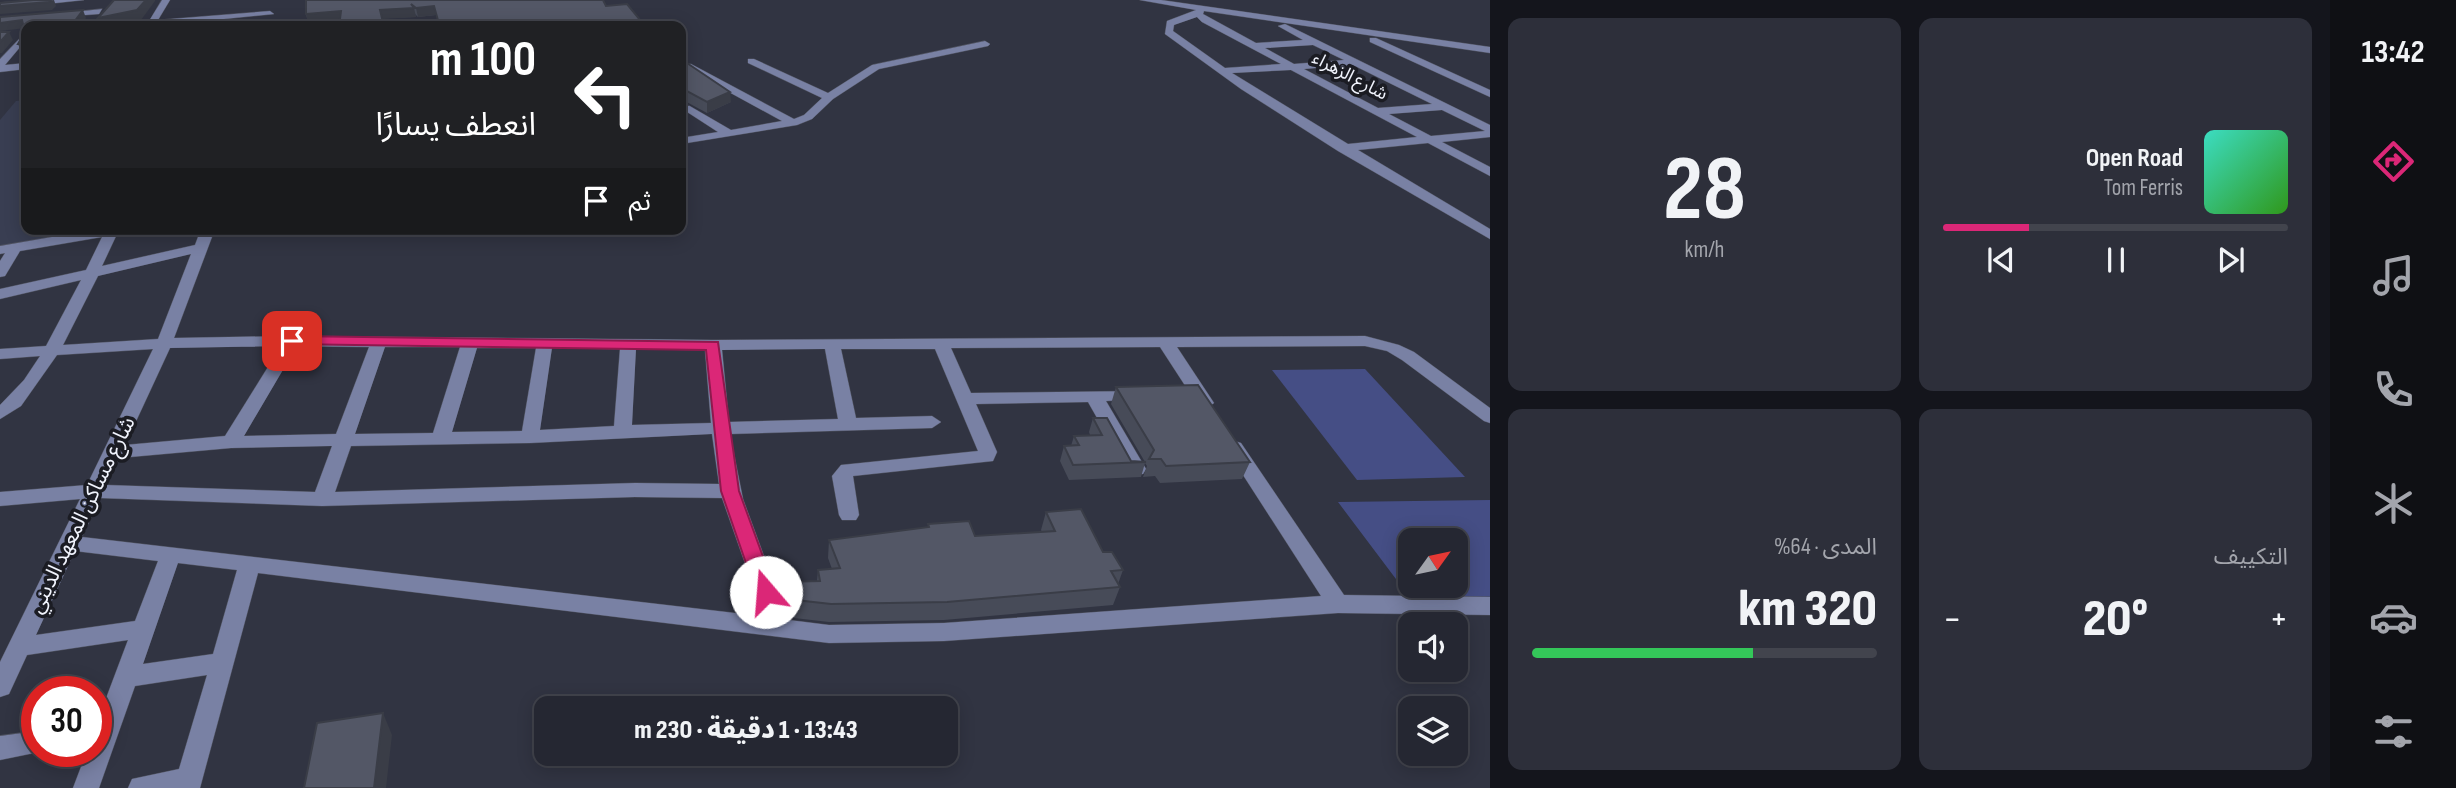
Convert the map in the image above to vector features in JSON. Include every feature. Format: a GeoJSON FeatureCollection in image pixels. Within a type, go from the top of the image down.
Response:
{"type":"FeatureCollection","features":[{"type":"Feature","properties":{"kind":"street"},"geometry":{"type":"LineString","coordinates":[[0,6],[80,0]]}},
{"type":"Feature","properties":{"kind":"street"},"geometry":{"type":"LineString","coordinates":[[153,21],[166,0]]}},
{"type":"Feature","properties":{"kind":"street"},"geometry":{"type":"LineString","coordinates":[[269,21],[273,0]]}},
{"type":"Feature","properties":{"kind":"street"},"geometry":{"type":"LineString","coordinates":[[1144,0],[1200,12],[1273,16],[1313,43],[1443,106],[1490,132]]}},
{"type":"Feature","properties":{"kind":"street"},"geometry":{"type":"LineString","coordinates":[[1183,0],[1305,21],[1490,44]]}},
{"type":"Feature","properties":{"kind":"street"},"geometry":{"type":"LineString","coordinates":[[57,1],[43,16],[99,11]]}},
{"type":"Feature","properties":{"kind":"street"},"geometry":{"type":"LineString","coordinates":[[1200,12],[1177,19],[1167,27],[1168,32],[1222,71],[1342,148],[1490,235]]}},
{"type":"Feature","properties":{"kind":"street","name":"شارع الزهراء"},"geometry":{"type":"LineString","coordinates":[[1200,12],[1211,23],[1490,172]]}},
{"type":"Feature","properties":{"kind":"street"},"geometry":{"type":"LineString","coordinates":[[186,21],[270,14]]}},
{"type":"Feature","properties":{"kind":"street"},"geometry":{"type":"LineString","coordinates":[[1211,23],[1236,15]]}},
{"type":"Feature","properties":{"kind":"street"},"geometry":{"type":"LineString","coordinates":[[1305,21],[1354,31],[1475,48],[1490,53]]}},
{"type":"Feature","properties":{"kind":"street"},"geometry":{"type":"LineString","coordinates":[[1354,31],[1490,94]]}},
{"type":"Feature","properties":{"kind":"street"},"geometry":{"type":"LineString","coordinates":[[13,35],[21,34]]}},
{"type":"Feature","properties":{"kind":"street"},"geometry":{"type":"LineString","coordinates":[[0,67],[21,40]]}},
{"type":"Feature","properties":{"kind":"street"},"geometry":{"type":"LineString","coordinates":[[1256,46],[1313,43]]}},
{"type":"Feature","properties":{"kind":"street"},"geometry":{"type":"LineString","coordinates":[[686,140],[793,122],[808,117],[829,97],[867,71],[887,63],[985,44]]}},
{"type":"Feature","properties":{"kind":"street"},"geometry":{"type":"LineString","coordinates":[[751,61],[829,97]]}},
{"type":"Feature","properties":{"kind":"street"},"geometry":{"type":"LineString","coordinates":[[1222,71],[1354,63]]}},
{"type":"Feature","properties":{"kind":"street"},"geometry":{"type":"LineString","coordinates":[[0,67],[21,66]]}},
{"type":"Feature","properties":{"kind":"street"},"geometry":{"type":"LineString","coordinates":[[688,66],[793,122]]}},
{"type":"Feature","properties":{"kind":"street"},"geometry":{"type":"LineString","coordinates":[[1377,111],[1443,106]]}},
{"type":"Feature","properties":{"kind":"street"},"geometry":{"type":"LineString","coordinates":[[686,107],[730,134]]}},
{"type":"Feature","properties":{"kind":"street"},"geometry":{"type":"LineString","coordinates":[[1342,148],[1490,132]]}},
{"type":"Feature","properties":{"kind":"street"},"geometry":{"type":"LineString","coordinates":[[0,273],[7,249],[89,235]]}},
{"type":"Feature","properties":{"kind":"street"},"geometry":{"type":"LineString","coordinates":[[0,413],[13,405],[52,352],[91,273],[115,235]]}},
{"type":"Feature","properties":{"kind":"street","name":"شارع مساكن المعهد الديني"},"geometry":{"type":"LineString","coordinates":[[0,687],[164,343],[205,235]]}},
{"type":"Feature","properties":{"kind":"street"},"geometry":{"type":"LineString","coordinates":[[0,294],[200,248]]}},
{"type":"Feature","properties":{"kind":"street"},"geometry":{"type":"LineString","coordinates":[[231,442],[292,341]]}},
{"type":"Feature","properties":{"kind":"street"},"geometry":{"type":"LineString","coordinates":[[0,354],[164,343],[292,341],[628,345],[1365,341],[1380,344],[1408,356],[1490,417]]}},
{"type":"Feature","properties":{"kind":"street"},"geometry":{"type":"LineString","coordinates":[[322,499],[379,342]]}},
{"type":"Feature","properties":{"kind":"street"},"geometry":{"type":"LineString","coordinates":[[1165,342],[1338,604]]}},
{"type":"Feature","properties":{"kind":"street"},"geometry":{"type":"LineString","coordinates":[[441,438],[470,343]]}},
{"type":"Feature","properties":{"kind":"street"},"geometry":{"type":"LineString","coordinates":[[530,437],[545,344]]}},
{"type":"Feature","properties":{"kind":"street"},"geometry":{"type":"LineString","coordinates":[[832,344],[848,424]]}},
{"type":"Feature","properties":{"kind":"street"},"geometry":{"type":"LineString","coordinates":[[849,515],[842,476],[848,470],[973,461],[986,457],[988,452],[941,344]]}},
{"type":"Feature","properties":{"kind":"street"},"geometry":{"type":"LineString","coordinates":[[622,431],[628,345]]}},
{"type":"Feature","properties":{"kind":"street"},"geometry":{"type":"LineString","coordinates":[[713,345],[730,491],[766,592],[765,614],[760,626]]}},
{"type":"Feature","properties":{"kind":"street"},"geometry":{"type":"LineString","coordinates":[[965,399],[1199,393]]}},
{"type":"Feature","properties":{"kind":"street"},"geometry":{"type":"LineString","coordinates":[[1094,396],[1136,469]]}},
{"type":"Feature","properties":{"kind":"street"},"geometry":{"type":"LineString","coordinates":[[112,452],[231,442],[530,437],[622,431],[932,422]]}},
{"type":"Feature","properties":{"kind":"street"},"geometry":{"type":"LineString","coordinates":[[0,499],[94,491],[322,499],[635,490],[730,491]]}},
{"type":"Feature","properties":{"kind":"street"},"geometry":{"type":"LineString","coordinates":[[69,543],[829,634],[883,635],[1338,604],[1490,606]]}},
{"type":"Feature","properties":{"kind":"street"},"geometry":{"type":"LineString","coordinates":[[112,707],[171,554]]}},
{"type":"Feature","properties":{"kind":"street"},"geometry":{"type":"LineString","coordinates":[[141,788],[188,784],[250,563]]}},
{"type":"Feature","properties":{"kind":"street"},"geometry":{"type":"LineString","coordinates":[[18,647],[142,629]]}},
{"type":"Feature","properties":{"kind":"street"},"geometry":{"type":"LineString","coordinates":[[125,677],[222,663]]}},
{"type":"Feature","properties":{"kind":"street"},"geometry":{"type":"LineString","coordinates":[[0,748],[21,745]]}},
{"type":"Feature","properties":{"kind":"street"},"geometry":{"type":"LineString","coordinates":[[86,788],[92,767]]}},
{"type":"Feature","properties":{"kind":"shaded area"},"geometry":{"type":"Polygon","coordinates":[[[21,100],[21,235],[67,235],[0,246],[0,120],[16,101],[21,100]]]}},
{"type":"Feature","properties":{"kind":"shaded area"},"geometry":{"type":"Polygon","coordinates":[[[1365,369],[1465,477],[1357,480],[1272,370],[1365,369]]]}},
{"type":"Feature","properties":{"kind":"shaded area"},"geometry":{"type":"Polygon","coordinates":[[[1490,500],[1490,597],[1468,598],[1468,528],[1398,528],[1398,582],[1338,502],[1490,500]]]}},
{"type":"Feature","properties":{"kind":"building"},"geometry":{"type":"Polygon","coordinates":[[[51,0],[0,6],[0,3],[51,0]]]}},
{"type":"Feature","properties":{"kind":"building"},"geometry":{"type":"Polygon","coordinates":[[[114,0],[146,0],[137,10],[98,18],[114,0]]]}},
{"type":"Feature","properties":{"kind":"building"},"geometry":{"type":"Polygon","coordinates":[[[306,0],[603,0],[606,6],[627,4],[641,21],[438,21],[434,6],[416,8],[411,4],[414,8],[380,10],[383,21],[340,21],[341,11],[306,14],[306,0]]]}},
{"type":"Feature","properties":{"kind":"building"},"geometry":{"type":"Polygon","coordinates":[[[83,10],[75,21],[22,20],[0,23],[0,17],[83,10]]]}},
{"type":"Feature","properties":{"kind":"building"},"geometry":{"type":"Polygon","coordinates":[[[0,32],[9,32],[0,42],[0,32]]]}},
{"type":"Feature","properties":{"kind":"building"},"geometry":{"type":"Polygon","coordinates":[[[686,62],[730,92],[707,102],[686,91],[686,62]]]}},
{"type":"Feature","properties":{"kind":"building"},"geometry":{"type":"Polygon","coordinates":[[[1198,385],[1250,462],[1166,466],[1161,459],[1149,459],[1154,450],[1116,387],[1198,385]]]}},
{"type":"Feature","properties":{"kind":"building"},"geometry":{"type":"Polygon","coordinates":[[[1093,418],[1107,418],[1131,461],[1146,462],[1073,465],[1064,446],[1079,445],[1074,436],[1102,435],[1093,418]]]}},
{"type":"Feature","properties":{"kind":"building"},"geometry":{"type":"Polygon","coordinates":[[[1081,509],[1103,552],[1112,552],[1123,570],[1111,571],[1120,587],[947,602],[831,604],[778,598],[780,582],[820,581],[818,570],[840,568],[829,540],[929,527],[928,524],[969,521],[975,536],[1055,531],[1046,512],[1081,509]]]}},
{"type":"Feature","properties":{"kind":"building"},"geometry":{"type":"Polygon","coordinates":[[[383,713],[374,788],[304,788],[317,723],[383,713]]]}},
{"type":"Feature","properties":{"kind":"route"},"geometry":{"type":"LineString","coordinates":[[292,341],[713,345],[730,491],[766,592]]}}]}
